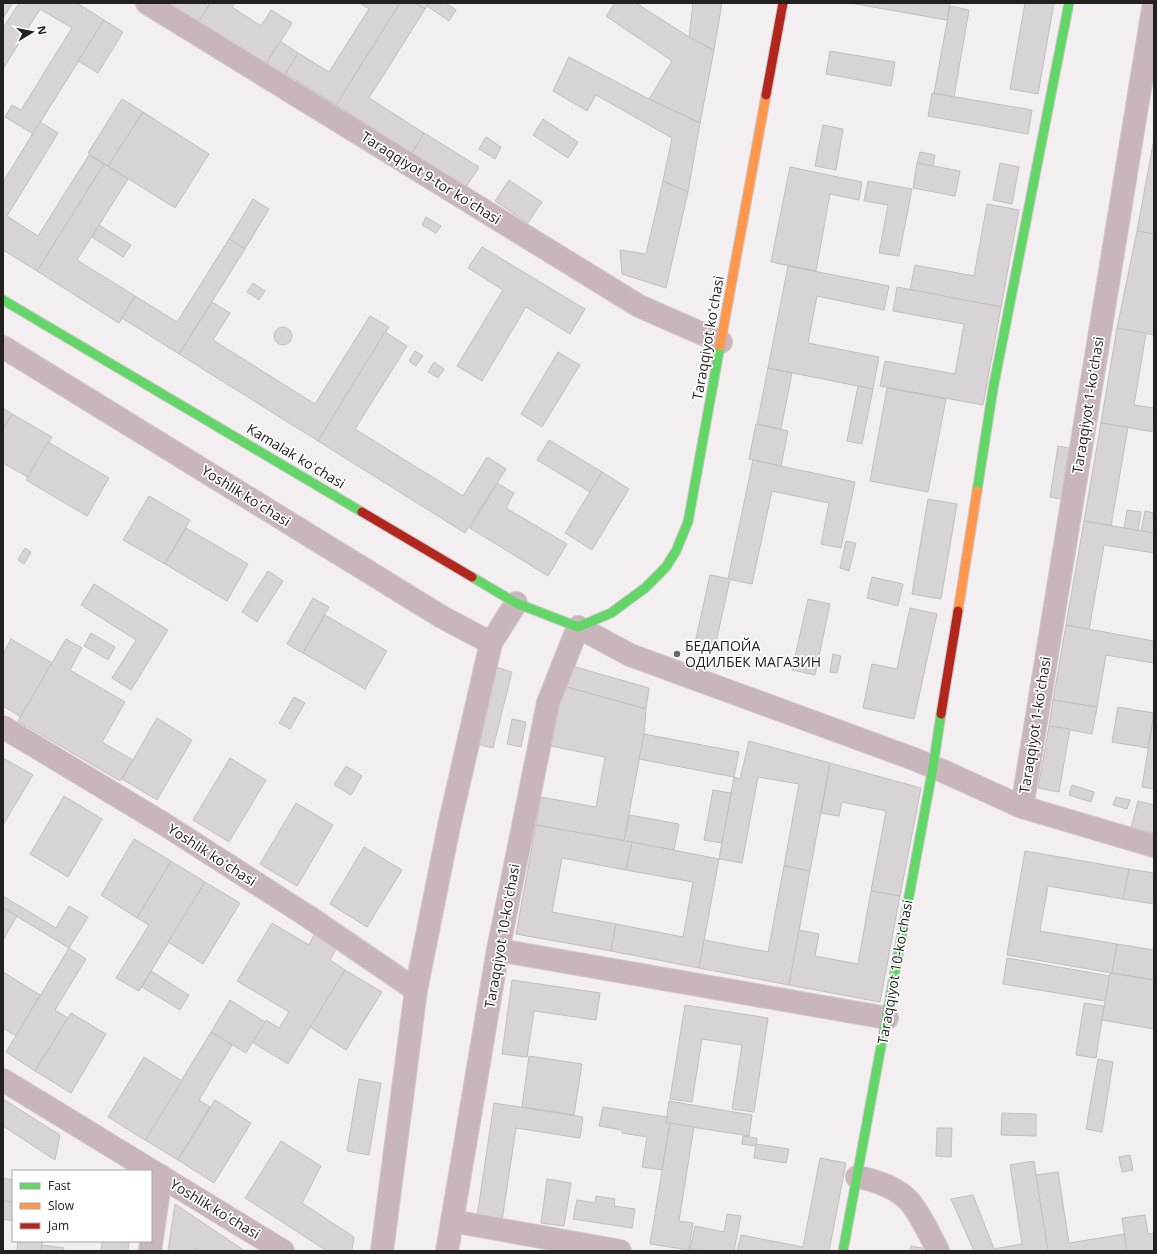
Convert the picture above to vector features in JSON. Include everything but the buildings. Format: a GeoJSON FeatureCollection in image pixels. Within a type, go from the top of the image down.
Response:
{"type":"FeatureCollection","features":[{"type":"Feature","properties":{"kind":"street","name":"Taraqqiyot 9-tor koʻchasi"},"geometry":{"type":"LineString","coordinates":[[146,3],[639,306],[721,342]]}},
{"type":"Feature","properties":{"kind":"street","name":"Taraqqiyot koʻchasi"},"geometry":{"type":"LineString","coordinates":[[578,627],[612,613],[629,602],[645,588],[666,567],[676,551],[688,522],[783,3]]}},
{"type":"Feature","properties":{"kind":"street"},"geometry":{"type":"LineString","coordinates":[[933,767],[993,389],[1069,3]]}},
{"type":"Feature","properties":{"kind":"street","name":"Taraqqiyot 1-koʻchasi"},"geometry":{"type":"LineString","coordinates":[[1022,807],[1154,3]]}},
{"type":"Feature","properties":{"kind":"street","name":"Kamalak koʻchasi"},"geometry":{"type":"LineString","coordinates":[[3,300],[516,603],[578,627]]}},
{"type":"Feature","properties":{"kind":"street","name":"Yoshlik koʻchasi"},"geometry":{"type":"LineString","coordinates":[[3,347],[442,617],[491,643]]}},
{"type":"Feature","properties":{"kind":"street"},"geometry":{"type":"LineString","coordinates":[[382,1251],[416,990],[449,826],[491,643],[516,603]]}},
{"type":"Feature","properties":{"kind":"street"},"geometry":{"type":"LineString","coordinates":[[578,627],[630,654],[933,767],[1022,807],[1154,846]]}},
{"type":"Feature","properties":{"kind":"street","name":"Taraqqiyot 10-koʻchasi"},"geometry":{"type":"LineString","coordinates":[[447,1251],[498,950],[548,703],[578,627]]}},
{"type":"Feature","properties":{"kind":"street","name":"Yoshlik koʻchasi"},"geometry":{"type":"LineString","coordinates":[[3,727],[190,841],[309,917],[416,990]]}},
{"type":"Feature","properties":{"kind":"street","name":"Taraqqiyot 10-koʻchasi"},"geometry":{"type":"LineString","coordinates":[[843,1251],[933,767]]}},
{"type":"Feature","properties":{"kind":"street"},"geometry":{"type":"LineString","coordinates":[[498,950],[887,1018]]}},
{"type":"Feature","properties":{"kind":"street","name":"Yoshlik koʻchasi"},"geometry":{"type":"LineString","coordinates":[[3,1080],[151,1170]]}},
{"type":"Feature","properties":{"kind":"street","name":"Yoshlik koʻchasi"},"geometry":{"type":"LineString","coordinates":[[152,1171],[283,1251]]}},
{"type":"Feature","properties":{"kind":"street"},"geometry":{"type":"LineString","coordinates":[[152,1237],[161,1176]]}},
{"type":"Feature","properties":{"kind":"street"},"geometry":{"type":"LineString","coordinates":[[857,1177],[869,1179],[888,1186],[909,1201],[922,1220],[938,1251]]}},
{"type":"Feature","properties":{"kind":"street"},"geometry":{"type":"LineString","coordinates":[[452,1221],[620,1251]]}},
{"type":"Feature","properties":{"kind":"traffic: fast"},"geometry":{"type":"LineString","coordinates":[[977,491],[993,389],[1069,3]]}},
{"type":"Feature","properties":{"kind":"traffic: fast"},"geometry":{"type":"LineString","coordinates":[[3,300],[362,512]]}},
{"type":"Feature","properties":{"kind":"traffic: fast"},"geometry":{"type":"LineString","coordinates":[[472,577],[516,603],[578,627],[611,613],[645,588],[666,567],[676,551],[688,522],[720,346]]}},
{"type":"Feature","properties":{"kind":"traffic: fast"},"geometry":{"type":"LineString","coordinates":[[843,1251],[933,767],[941,714]]}},
{"type":"Feature","properties":{"kind":"traffic: slow"},"geometry":{"type":"LineString","coordinates":[[720,346],[766,95]]}},
{"type":"Feature","properties":{"kind":"traffic: slow"},"geometry":{"type":"LineString","coordinates":[[958,611],[977,491]]}},
{"type":"Feature","properties":{"kind":"traffic: jam"},"geometry":{"type":"LineString","coordinates":[[766,95],[783,3]]}},
{"type":"Feature","properties":{"kind":"traffic: jam"},"geometry":{"type":"LineString","coordinates":[[362,512],[472,577]]}},
{"type":"Feature","properties":{"kind":"traffic: jam"},"geometry":{"type":"LineString","coordinates":[[941,714],[958,611]]}},
{"type":"Feature","properties":{"kind":"place","name":"БЕДАПОЙА ОДИЛБЕК МАГАЗИН"},"geometry":{"type":"Point","coordinates":[677,654]}}]}
